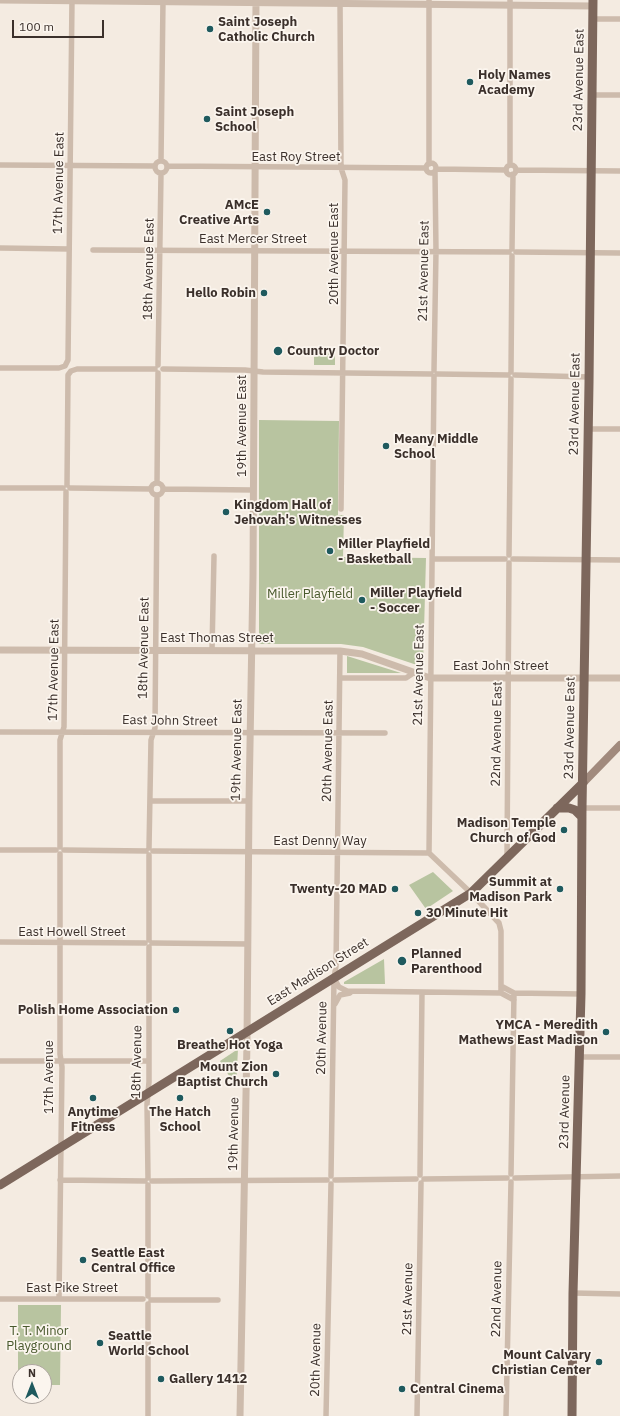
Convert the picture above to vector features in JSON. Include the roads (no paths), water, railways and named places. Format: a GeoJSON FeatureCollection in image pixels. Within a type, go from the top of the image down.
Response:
{"type":"FeatureCollection","features":[{"type":"Feature","properties":{"kind":"main road","name":"23rd Avenue East"},"geometry":{"type":"LineString","coordinates":[[582,812],[593,3]]}},
{"type":"Feature","properties":{"kind":"main road","name":"East Madison Street"},"geometry":{"type":"LineString","coordinates":[[0,1185],[470,893],[620,745]]}},
{"type":"Feature","properties":{"kind":"main road"},"geometry":{"type":"LineString","coordinates":[[557,808],[569,808],[582,812]]}},
{"type":"Feature","properties":{"kind":"main road","name":"23rd Avenue"},"geometry":{"type":"LineString","coordinates":[[572,1416],[573,1294],[581,994],[582,812]]}},
{"type":"Feature","properties":{"kind":"street"},"geometry":{"type":"LineString","coordinates":[[0,0],[593,3]]}},
{"type":"Feature","properties":{"kind":"street","name":"17th Avenue East"},"geometry":{"type":"LineString","coordinates":[[0,368],[59,368],[65,366],[68,360],[72,0]]}},
{"type":"Feature","properties":{"kind":"street"},"geometry":{"type":"LineString","coordinates":[[161,161],[163,1]]}},
{"type":"Feature","properties":{"kind":"street","name":"19th Avenue East"},"geometry":{"type":"LineString","coordinates":[[248,852],[253,490],[256,1]]}},
{"type":"Feature","properties":{"kind":"street","name":"20th Avenue East"},"geometry":{"type":"LineString","coordinates":[[340,2],[341,168],[345,180],[342,510]]}},
{"type":"Feature","properties":{"kind":"street"},"geometry":{"type":"LineString","coordinates":[[428,2],[427,166],[430,173],[436,171],[513,166],[514,172]]}},
{"type":"Feature","properties":{"kind":"street"},"geometry":{"type":"LineString","coordinates":[[510,2],[508,174],[514,172],[620,171]]}},
{"type":"Feature","properties":{"kind":"street"},"geometry":{"type":"LineString","coordinates":[[592,19],[620,19]]}},
{"type":"Feature","properties":{"kind":"street"},"geometry":{"type":"LineString","coordinates":[[592,95],[620,95]]}},
{"type":"Feature","properties":{"kind":"street"},"geometry":{"type":"LineString","coordinates":[[161,161],[166,163],[167,166],[165,171],[161,173],[156,171],[155,166],[156,162],[161,161]]}},
{"type":"Feature","properties":{"kind":"street"},"geometry":{"type":"LineString","coordinates":[[0,165],[155,166]]}},
{"type":"Feature","properties":{"kind":"street","name":"East Roy Street"},"geometry":{"type":"LineString","coordinates":[[167,166],[341,168],[427,166]]}},
{"type":"Feature","properties":{"kind":"street","name":"21st Avenue East"},"geometry":{"type":"LineString","coordinates":[[429,853],[436,171]]}},
{"type":"Feature","properties":{"kind":"street","name":"22nd Avenue East"},"geometry":{"type":"LineString","coordinates":[[507,858],[514,172]]}},
{"type":"Feature","properties":{"kind":"street","name":"18th Avenue East"},"geometry":{"type":"LineString","coordinates":[[157,483],[161,173]]}},
{"type":"Feature","properties":{"kind":"street"},"geometry":{"type":"LineString","coordinates":[[0,248],[69,249]]}},
{"type":"Feature","properties":{"kind":"street","name":"East Mercer Street"},"geometry":{"type":"LineString","coordinates":[[93,250],[620,253]]}},
{"type":"Feature","properties":{"kind":"street","name":"17th Avenue East"},"geometry":{"type":"LineString","coordinates":[[60,850],[60,740],[64,728],[68,375],[71,371],[77,369],[159,369]]}},
{"type":"Feature","properties":{"kind":"street"},"geometry":{"type":"LineString","coordinates":[[159,369],[589,377]]}},
{"type":"Feature","properties":{"kind":"street"},"geometry":{"type":"LineString","coordinates":[[588,429],[620,429]]}},
{"type":"Feature","properties":{"kind":"street"},"geometry":{"type":"LineString","coordinates":[[0,488],[151,488],[157,483],[162,485],[163,489]]}},
{"type":"Feature","properties":{"kind":"street"},"geometry":{"type":"LineString","coordinates":[[151,488],[152,492],[157,495],[162,492],[163,489]]}},
{"type":"Feature","properties":{"kind":"street"},"geometry":{"type":"LineString","coordinates":[[163,489],[253,490]]}},
{"type":"Feature","properties":{"kind":"street","name":"18th Avenue East"},"geometry":{"type":"LineString","coordinates":[[149,851],[151,740],[155,728],[157,495]]}},
{"type":"Feature","properties":{"kind":"street"},"geometry":{"type":"LineString","coordinates":[[212,650],[214,556]]}},
{"type":"Feature","properties":{"kind":"street"},"geometry":{"type":"LineString","coordinates":[[432,559],[620,560]]}},
{"type":"Feature","properties":{"kind":"street","name":"East Thomas Street"},"geometry":{"type":"LineString","coordinates":[[0,650],[340,651],[362,654],[430,678]]}},
{"type":"Feature","properties":{"kind":"street","name":"20th Avenue East"},"geometry":{"type":"LineString","coordinates":[[338,852],[340,651]]}},
{"type":"Feature","properties":{"kind":"street"},"geometry":{"type":"LineString","coordinates":[[340,678],[406,678],[415,672]]}},
{"type":"Feature","properties":{"kind":"street","name":"East John Street"},"geometry":{"type":"LineString","coordinates":[[430,678],[620,678]]}},
{"type":"Feature","properties":{"kind":"street","name":"East John Street"},"geometry":{"type":"LineString","coordinates":[[0,732],[249,734],[385,733]]}},
{"type":"Feature","properties":{"kind":"street"},"geometry":{"type":"LineString","coordinates":[[150,801],[248,801]]}},
{"type":"Feature","properties":{"kind":"street"},"geometry":{"type":"LineString","coordinates":[[582,812],[620,808]]}},
{"type":"Feature","properties":{"kind":"street","name":"East Denny Way"},"geometry":{"type":"LineString","coordinates":[[0,850],[429,853]]}},
{"type":"Feature","properties":{"kind":"street","name":"17th Avenue"},"geometry":{"type":"LineString","coordinates":[[59,1299],[61,1061],[60,850]]}},
{"type":"Feature","properties":{"kind":"street","name":"18th Avenue"},"geometry":{"type":"LineString","coordinates":[[148,1416],[149,851]]}},
{"type":"Feature","properties":{"kind":"street","name":"19th Avenue"},"geometry":{"type":"LineString","coordinates":[[240,1416],[245,1181],[248,852]]}},
{"type":"Feature","properties":{"kind":"street","name":"20th Avenue"},"geometry":{"type":"LineString","coordinates":[[326,1416],[334,978],[336,966],[338,852]]}},
{"type":"Feature","properties":{"kind":"street"},"geometry":{"type":"LineString","coordinates":[[429,853],[500,922],[501,993]]}},
{"type":"Feature","properties":{"kind":"street","name":"East Howell Street"},"geometry":{"type":"LineString","coordinates":[[0,942],[248,944]]}},
{"type":"Feature","properties":{"kind":"street"},"geometry":{"type":"LineString","coordinates":[[334,978],[343,990],[357,992]]}},
{"type":"Feature","properties":{"kind":"street"},"geometry":{"type":"LineString","coordinates":[[501,986],[514,993],[581,994]]}},
{"type":"Feature","properties":{"kind":"street"},"geometry":{"type":"LineString","coordinates":[[334,989],[336,992],[342,994],[357,992],[501,993],[514,1000]]}},
{"type":"Feature","properties":{"kind":"street","name":"21st Avenue"},"geometry":{"type":"LineString","coordinates":[[416,1416],[422,992]]}},
{"type":"Feature","properties":{"kind":"street","name":"22nd Avenue"},"geometry":{"type":"LineString","coordinates":[[506,1416],[514,993]]}},
{"type":"Feature","properties":{"kind":"street"},"geometry":{"type":"LineString","coordinates":[[334,1006],[342,994]]}},
{"type":"Feature","properties":{"kind":"street"},"geometry":{"type":"LineString","coordinates":[[579,1057],[620,1057]]}},
{"type":"Feature","properties":{"kind":"street"},"geometry":{"type":"LineString","coordinates":[[0,1061],[149,1061]]}},
{"type":"Feature","properties":{"kind":"street"},"geometry":{"type":"LineString","coordinates":[[60,1180],[245,1181],[620,1176]]}},
{"type":"Feature","properties":{"kind":"street"},"geometry":{"type":"LineString","coordinates":[[573,1294],[620,1294]]}},
{"type":"Feature","properties":{"kind":"street","name":"East Pike Street"},"geometry":{"type":"LineString","coordinates":[[0,1299],[218,1300]]}},
{"type":"Feature","properties":{"kind":"place","name":"Saint Joseph Catholic Church"},"geometry":{"type":"Point","coordinates":[210,29]}},
{"type":"Feature","properties":{"kind":"place","name":"Holy Names Academy"},"geometry":{"type":"Point","coordinates":[470,82]}},
{"type":"Feature","properties":{"kind":"place","name":"Saint Joseph School"},"geometry":{"type":"Point","coordinates":[207,119]}},
{"type":"Feature","properties":{"kind":"place","name":"AMcE Creative Arts"},"geometry":{"type":"Point","coordinates":[267,212]}},
{"type":"Feature","properties":{"kind":"place","name":"Hello Robin"},"geometry":{"type":"Point","coordinates":[264,293]}},
{"type":"Feature","properties":{"kind":"place","name":"Country Doctor"},"geometry":{"type":"Point","coordinates":[278,351]}},
{"type":"Feature","properties":{"kind":"place","name":"Meany Middle School"},"geometry":{"type":"Point","coordinates":[386,446]}},
{"type":"Feature","properties":{"kind":"place","name":"Kingdom Hall of Jehovah's Witnesses"},"geometry":{"type":"Point","coordinates":[226,512]}},
{"type":"Feature","properties":{"kind":"place","name":"Miller Playfield - Basketball"},"geometry":{"type":"Point","coordinates":[330,551]}},
{"type":"Feature","properties":{"kind":"place","name":"Miller Playfield - Soccer"},"geometry":{"type":"Point","coordinates":[362,600]}},
{"type":"Feature","properties":{"kind":"place","name":"Madison Temple Church of God"},"geometry":{"type":"Point","coordinates":[564,830]}},
{"type":"Feature","properties":{"kind":"place","name":"Twenty-20 MAD"},"geometry":{"type":"Point","coordinates":[395,889]}},
{"type":"Feature","properties":{"kind":"place","name":"Summit at Madison Park"},"geometry":{"type":"Point","coordinates":[560,889]}},
{"type":"Feature","properties":{"kind":"place","name":"30 Minute Hit"},"geometry":{"type":"Point","coordinates":[418,913]}},
{"type":"Feature","properties":{"kind":"place","name":"Planned Parenthood"},"geometry":{"type":"Point","coordinates":[402,961]}},
{"type":"Feature","properties":{"kind":"place","name":"Polish Home Association"},"geometry":{"type":"Point","coordinates":[176,1010]}},
{"type":"Feature","properties":{"kind":"place","name":"Breathe Hot Yoga"},"geometry":{"type":"Point","coordinates":[230,1031]}},
{"type":"Feature","properties":{"kind":"place","name":"YMCA - Meredith Mathews East Madison"},"geometry":{"type":"Point","coordinates":[606,1032]}},
{"type":"Feature","properties":{"kind":"place","name":"Mount Zion Baptist Church"},"geometry":{"type":"Point","coordinates":[276,1074]}},
{"type":"Feature","properties":{"kind":"place","name":"Anytime Fitness"},"geometry":{"type":"Point","coordinates":[93,1098]}},
{"type":"Feature","properties":{"kind":"place","name":"The Hatch School"},"geometry":{"type":"Point","coordinates":[180,1098]}},
{"type":"Feature","properties":{"kind":"place","name":"Seattle East Central Office"},"geometry":{"type":"Point","coordinates":[83,1260]}},
{"type":"Feature","properties":{"kind":"place","name":"Seattle World School"},"geometry":{"type":"Point","coordinates":[100,1343]}},
{"type":"Feature","properties":{"kind":"place","name":"Mount Calvary Christian Center"},"geometry":{"type":"Point","coordinates":[599,1362]}},
{"type":"Feature","properties":{"kind":"place","name":"Gallery 1412"},"geometry":{"type":"Point","coordinates":[161,1379]}},
{"type":"Feature","properties":{"kind":"place","name":"Central Cinema"},"geometry":{"type":"Point","coordinates":[402,1389]}},
{"type":"Feature","properties":{"kind":"park label","name":"Miller Playfield"},"geometry":{"type":"Point","coordinates":[310,594]}},
{"type":"Feature","properties":{"kind":"park label","name":"T. T. Minor Playground"},"geometry":{"type":"Point","coordinates":[39,1338]}}]}
